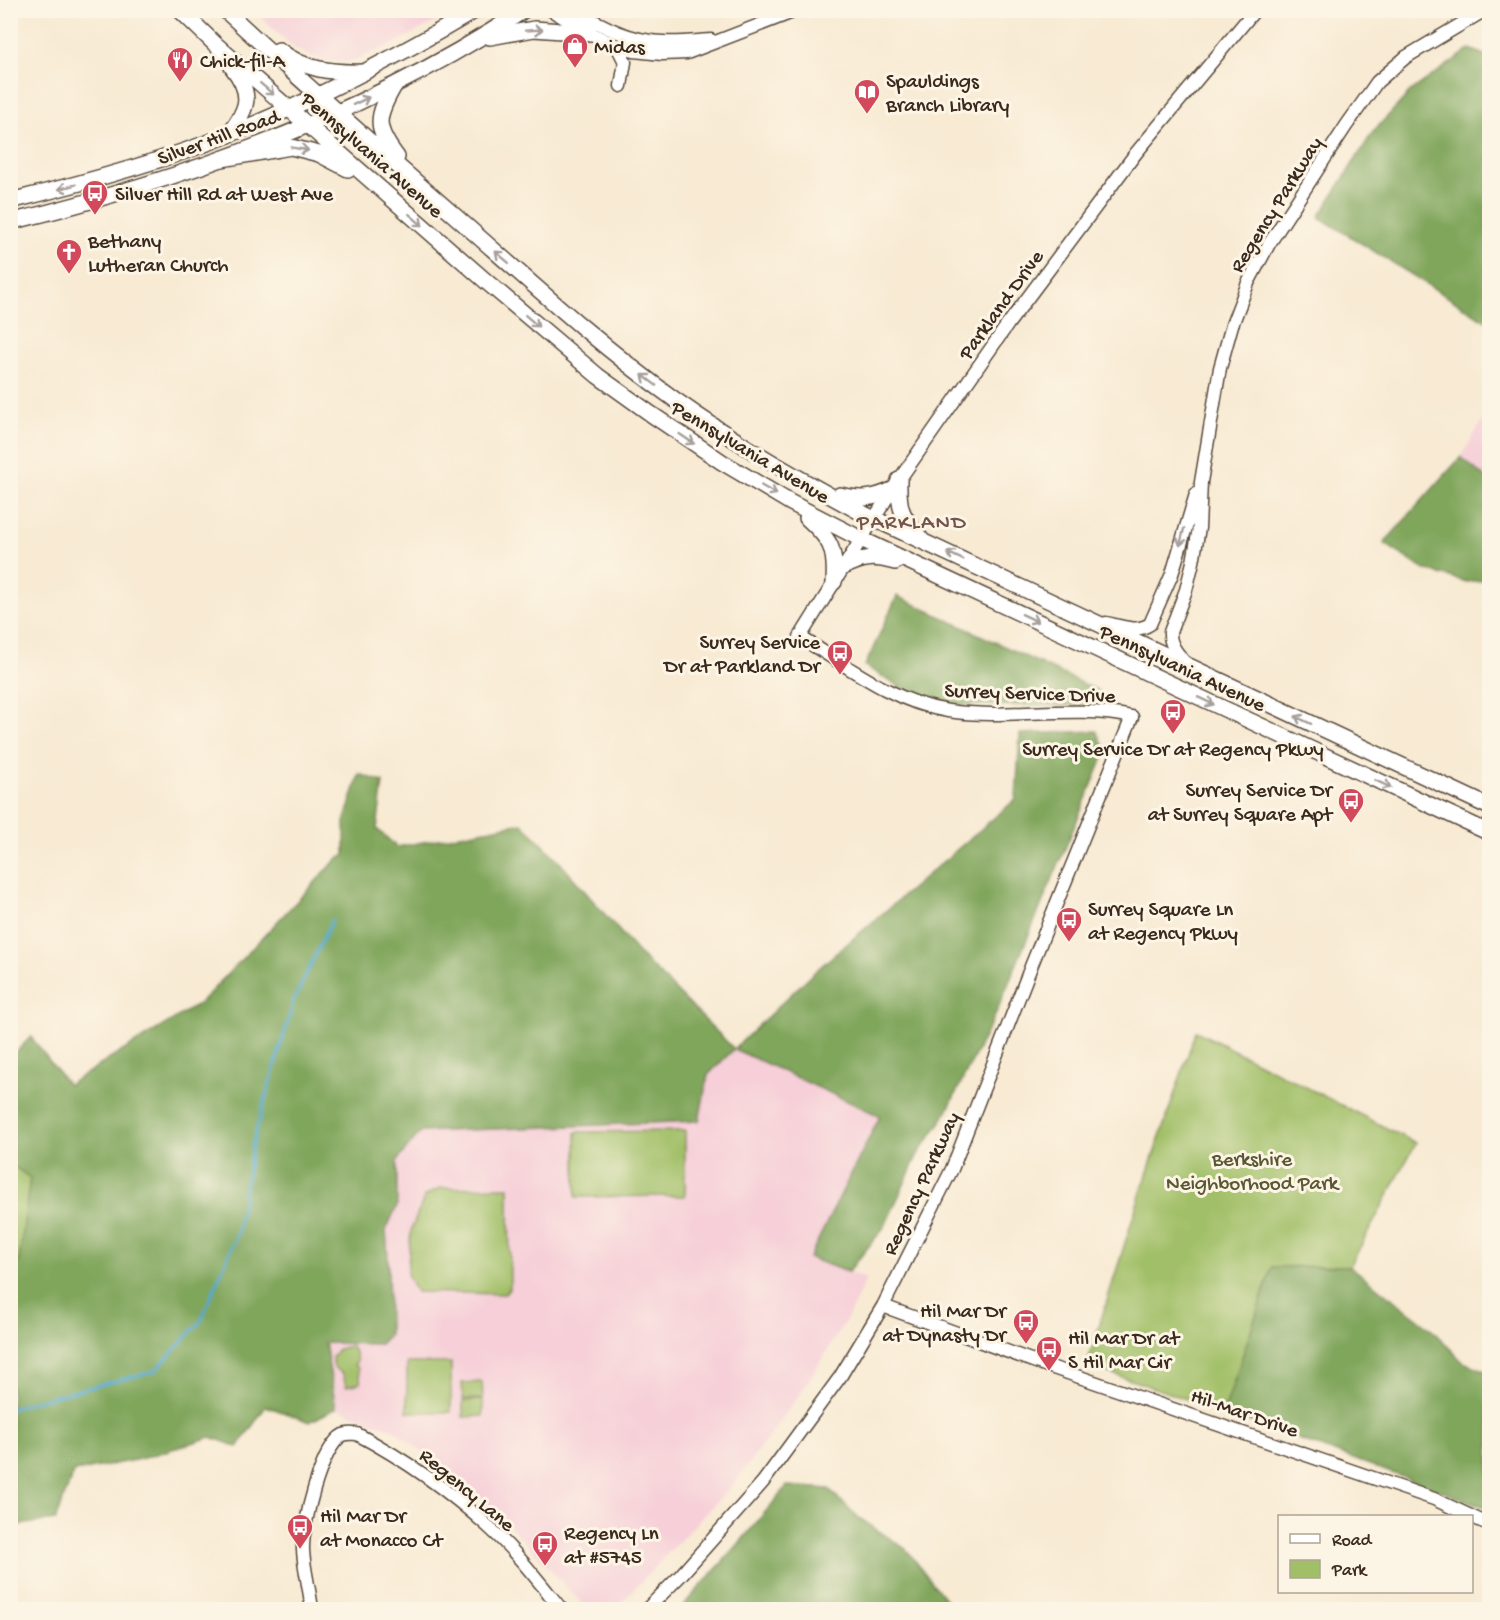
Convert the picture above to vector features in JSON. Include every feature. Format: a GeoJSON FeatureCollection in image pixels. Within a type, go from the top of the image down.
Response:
{"type":"FeatureCollection","features":[{"type":"Feature","properties":{"kind":"main road","name":"Pennsylvania Avenue"},"geometry":{"type":"LineString","coordinates":[[180,10],[213,43],[548,335],[598,376],[692,443],[791,503],[861,539],[1490,833]]}},
{"type":"Feature","properties":{"kind":"main road","name":"Silver Hill Road"},"geometry":{"type":"LineString","coordinates":[[10,201],[113,174],[228,135],[364,72],[476,10]]}},
{"type":"Feature","properties":{"kind":"main road","name":"Silver Hill Road"},"geometry":{"type":"LineString","coordinates":[[10,222],[118,194],[222,159],[308,125],[394,86],[478,39],[524,10]]}},
{"type":"Feature","properties":{"kind":"main road","name":"Pennsylvania Avenue"},"geometry":{"type":"LineString","coordinates":[[226,11],[336,112],[596,339],[639,373],[727,435],[815,488],[874,519],[1490,807]]}},
{"type":"Feature","properties":{"kind":"main road"},"geometry":{"type":"LineString","coordinates":[[226,11],[261,34],[286,56],[306,66],[332,72],[364,72]]}},
{"type":"Feature","properties":{"kind":"main road"},"geometry":{"type":"LineString","coordinates":[[478,39],[588,21]]}},
{"type":"Feature","properties":{"kind":"main road"},"geometry":{"type":"LineString","coordinates":[[213,43],[241,79],[246,93],[244,110],[228,135]]}},
{"type":"Feature","properties":{"kind":"main road"},"geometry":{"type":"LineString","coordinates":[[394,86],[382,107],[379,117],[380,128],[384,140],[417,183]]}},
{"type":"Feature","properties":{"kind":"main road"},"geometry":{"type":"LineString","coordinates":[[222,159],[297,148],[319,153],[372,182]]}},
{"type":"Feature","properties":{"kind":"main road"},"geometry":{"type":"LineString","coordinates":[[815,488],[862,500],[877,496],[896,485],[901,512],[922,542]]}},
{"type":"Feature","properties":{"kind":"main road"},"geometry":{"type":"LineString","coordinates":[[791,503],[820,530],[830,543],[835,561],[834,582]]}},
{"type":"Feature","properties":{"kind":"main road"},"geometry":{"type":"LineString","coordinates":[[843,567],[866,558],[876,558],[929,571]]}},
{"type":"Feature","properties":{"kind":"street"},"geometry":{"type":"LineString","coordinates":[[551,10],[644,40],[673,42],[720,39]]}},
{"type":"Feature","properties":{"kind":"street"},"geometry":{"type":"LineString","coordinates":[[575,10],[617,46],[625,62],[621,86]]}},
{"type":"Feature","properties":{"kind":"street"},"geometry":{"type":"LineString","coordinates":[[617,46],[644,53],[687,53],[798,10]]}},
{"type":"Feature","properties":{"kind":"street","name":"Parkland Drive"},"geometry":{"type":"LineString","coordinates":[[800,637],[896,485],[962,388],[1094,207],[1171,109],[1255,10]]}},
{"type":"Feature","properties":{"kind":"street","name":"Regency Parkway"},"geometry":{"type":"LineString","coordinates":[[1187,665],[1172,646],[1169,636],[1186,590],[1193,562],[1199,528],[1201,482],[1225,348],[1239,305],[1269,244],[1377,82],[1406,57],[1485,10]]}},
{"type":"Feature","properties":{"kind":"street","name":"Regency Parkway"},"geometry":{"type":"LineString","coordinates":[[1090,620],[1136,629],[1150,624],[1172,574],[1185,526],[1201,482]]}},
{"type":"Feature","properties":{"kind":"street","name":"Surrey Service Drive"},"geometry":{"type":"LineString","coordinates":[[800,637],[890,692],[926,706],[965,712],[1098,712],[1132,717]]}},
{"type":"Feature","properties":{"kind":"street","name":"Regency Parkway"},"geometry":{"type":"LineString","coordinates":[[646,1610],[687,1569],[763,1482],[840,1377],[883,1306],[952,1169],[1132,717]]}},
{"type":"Feature","properties":{"kind":"street","name":"Hil-Mar Drive"},"geometry":{"type":"LineString","coordinates":[[883,1306],[1036,1362],[1434,1499],[1468,1515]]}},
{"type":"Feature","properties":{"kind":"street","name":"Regency Lane"},"geometry":{"type":"LineString","coordinates":[[312,1610],[303,1549],[305,1528],[316,1483],[336,1441],[343,1435],[357,1434],[424,1474],[494,1532],[562,1610]]}},
{"type":"Feature","properties":{"kind":"street","name":"Hil-Mar Drive"},"geometry":{"type":"LineString","coordinates":[[1473,1517],[1490,1525]]}},
{"type":"Feature","properties":{"kind":"shaded area"},"geometry":{"type":"Polygon","coordinates":[[[254,11],[456,11],[387,47],[348,62],[323,61],[296,50],[254,11]]]}},
{"type":"Feature","properties":{"kind":"shaded area"},"geometry":{"type":"Polygon","coordinates":[[[1489,409],[1489,481],[1461,457],[1489,409]]]}},
{"type":"Feature","properties":{"kind":"shaded area"},"geometry":{"type":"Polygon","coordinates":[[[734,1049],[880,1116],[809,1257],[866,1279],[848,1317],[798,1397],[736,1481],[616,1608],[587,1609],[501,1517],[473,1491],[394,1430],[336,1408],[325,1343],[379,1344],[389,1335],[386,1230],[397,1206],[397,1161],[420,1132],[699,1121],[708,1075],[734,1049]]]}},
{"type":"Feature","properties":{"kind":"green space"},"geometry":{"type":"Polygon","coordinates":[[[1470,49],[1489,57],[1489,323],[1319,217],[1373,132],[1412,90],[1470,49]]]}},
{"type":"Feature","properties":{"kind":"green space"},"geometry":{"type":"Polygon","coordinates":[[[1461,457],[1489,481],[1489,579],[1467,582],[1423,569],[1384,543],[1461,457]]]}},
{"type":"Feature","properties":{"kind":"green space"},"geometry":{"type":"Polygon","coordinates":[[[897,596],[1099,691],[1091,706],[958,705],[912,694],[865,666],[897,596]]]}},
{"type":"Feature","properties":{"kind":"green space"},"geometry":{"type":"Polygon","coordinates":[[[1097,731],[1106,751],[996,1013],[944,1117],[918,1154],[885,1226],[848,1272],[809,1258],[880,1116],[734,1049],[812,974],[1016,799],[1020,734],[1097,731]]]}},
{"type":"Feature","properties":{"kind":"green space"},"geometry":{"type":"Polygon","coordinates":[[[359,774],[383,782],[377,829],[397,847],[522,823],[556,858],[641,956],[734,1049],[708,1075],[699,1121],[420,1132],[397,1161],[397,1206],[386,1230],[389,1335],[380,1344],[325,1343],[336,1408],[310,1422],[266,1406],[238,1447],[211,1437],[140,1459],[74,1472],[55,1520],[11,1526],[11,1264],[19,1262],[30,1178],[11,1164],[11,1057],[31,1037],[68,1085],[200,1003],[339,857],[345,856],[345,820],[359,774]]]}},
{"type":"Feature","properties":{"kind":"green space","name":"Berkshire Neighborhood Park"},"geometry":{"type":"Polygon","coordinates":[[[1196,1031],[1416,1143],[1350,1266],[1272,1267],[1224,1412],[1087,1365],[1139,1198],[1196,1031]]]}},
{"type":"Feature","properties":{"kind":"green space"},"geometry":{"type":"Polygon","coordinates":[[[685,1131],[685,1196],[576,1197],[576,1132],[685,1131]]]}},
{"type":"Feature","properties":{"kind":"green space"},"geometry":{"type":"Polygon","coordinates":[[[11,1164],[30,1178],[19,1263],[11,1264],[11,1164]]]}},
{"type":"Feature","properties":{"kind":"green space"},"geometry":{"type":"Polygon","coordinates":[[[509,1187],[510,1288],[505,1294],[416,1292],[407,1274],[411,1230],[425,1196],[440,1188],[509,1187]]]}},
{"type":"Feature","properties":{"kind":"green space"},"geometry":{"type":"Polygon","coordinates":[[[1350,1266],[1429,1327],[1463,1362],[1489,1372],[1490,1498],[1485,1507],[1224,1412],[1272,1267],[1350,1266]]]}},
{"type":"Feature","properties":{"kind":"green space"},"geometry":{"type":"Polygon","coordinates":[[[350,1346],[355,1352],[357,1361],[354,1365],[358,1368],[361,1383],[346,1386],[343,1374],[334,1368],[332,1357],[338,1349],[350,1346]]]}},
{"type":"Feature","properties":{"kind":"green space"},"geometry":{"type":"Polygon","coordinates":[[[407,1363],[451,1363],[451,1412],[407,1412],[407,1363]]]}},
{"type":"Feature","properties":{"kind":"green space"},"geometry":{"type":"Polygon","coordinates":[[[482,1382],[483,1399],[463,1399],[462,1383],[482,1382]]]}},
{"type":"Feature","properties":{"kind":"green space"},"geometry":{"type":"Polygon","coordinates":[[[483,1400],[483,1416],[463,1417],[463,1401],[483,1400]]]}},
{"type":"Feature","properties":{"kind":"green space"},"geometry":{"type":"Polygon","coordinates":[[[787,1486],[829,1489],[859,1518],[906,1549],[953,1609],[680,1609],[787,1486]]]}},
{"type":"Feature","properties":{"kind":"waterway"},"geometry":{"type":"LineString","coordinates":[[10,1409],[155,1371],[201,1321],[237,1234],[253,1142],[294,1000],[332,920]]}},
{"type":"Feature","properties":{"kind":"place","name":"Midas"},"geometry":{"type":"Point","coordinates":[575,69]}},
{"type":"Feature","properties":{"kind":"place","name":"Chick-fil-A"},"geometry":{"type":"Point","coordinates":[180,83]}},
{"type":"Feature","properties":{"kind":"place","name":"Spauldings Branch Library"},"geometry":{"type":"Point","coordinates":[867,115]}},
{"type":"Feature","properties":{"kind":"place","name":"Silver Hill Rd at West Ave"},"geometry":{"type":"Point","coordinates":[95,216]}},
{"type":"Feature","properties":{"kind":"place","name":"Bethany Lutheran Church"},"geometry":{"type":"Point","coordinates":[69,275]}},
{"type":"Feature","properties":{"kind":"place","name":"Surrey Service Dr at Parkland Dr"},"geometry":{"type":"Point","coordinates":[840,676]}},
{"type":"Feature","properties":{"kind":"place","name":"Surrey Service Dr at Regency Pkwy"},"geometry":{"type":"Point","coordinates":[1173,735]}},
{"type":"Feature","properties":{"kind":"place","name":"Surrey Service Dr at Surrey Square Apt"},"geometry":{"type":"Point","coordinates":[1351,824]}},
{"type":"Feature","properties":{"kind":"place","name":"Surrey Square Ln at Regency Pkwy"},"geometry":{"type":"Point","coordinates":[1069,943]}},
{"type":"Feature","properties":{"kind":"place","name":"Hil Mar Dr at Dynasty Dr"},"geometry":{"type":"Point","coordinates":[1026,1345]}},
{"type":"Feature","properties":{"kind":"place","name":"Hil Mar Dr at S Hil Mar Cir"},"geometry":{"type":"Point","coordinates":[1049,1372]}},
{"type":"Feature","properties":{"kind":"place","name":"Hil Mar Dr at Monacco Ct"},"geometry":{"type":"Point","coordinates":[300,1550]}},
{"type":"Feature","properties":{"kind":"place","name":"Regency Ln at #5745"},"geometry":{"type":"Point","coordinates":[545,1567]}},
{"type":"Feature","properties":{"kind":"district","name":"PARKLAND"},"geometry":{"type":"Point","coordinates":[912,520]}}]}
